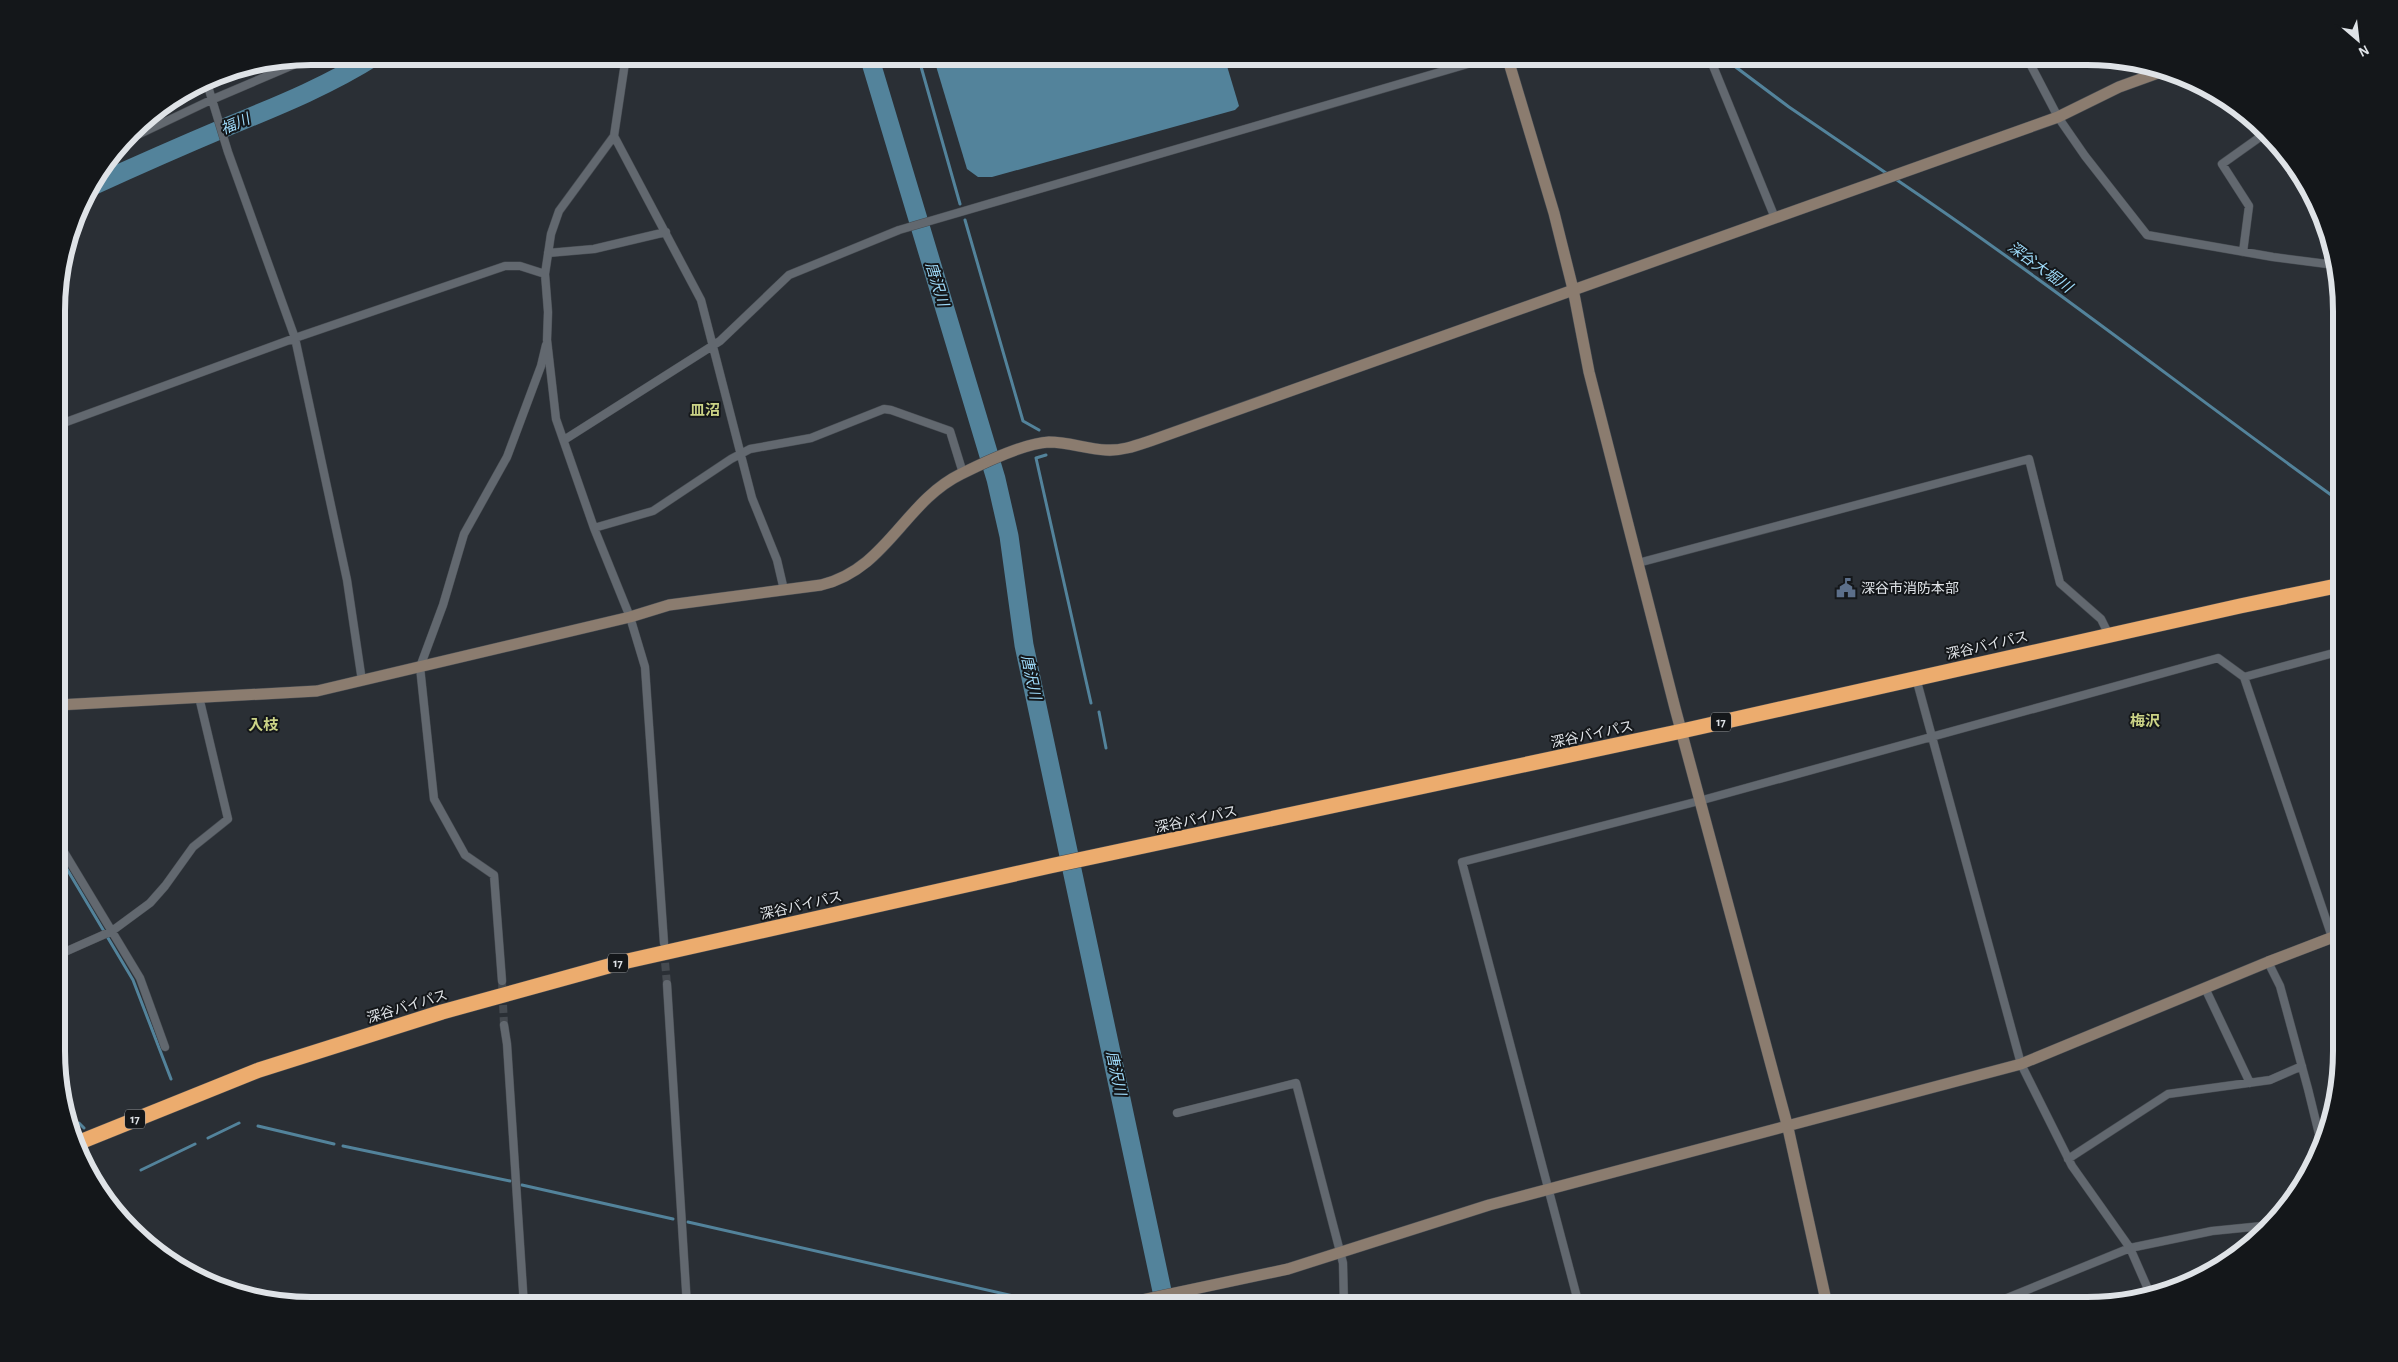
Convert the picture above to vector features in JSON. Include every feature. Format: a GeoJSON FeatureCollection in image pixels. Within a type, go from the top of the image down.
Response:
{"type":"FeatureCollection","features":[{"type":"Feature","properties":{"kind":"highway","name":"深谷バイパス"},"geometry":{"type":"LineString","coordinates":[[82,1141],[259,1070],[442,1012],[623,962],[1050,866],[1682,731],[2333,587]]}},
{"type":"Feature","properties":{"kind":"street"},"geometry":{"type":"LineString","coordinates":[[625,65],[614,136],[559,211],[550,234],[545,274],[548,312],[547,340],[556,419],[594,528],[630,618],[645,667],[664,943]]}},
{"type":"Feature","properties":{"kind":"street"},"geometry":{"type":"LineString","coordinates":[[564,440],[714,345],[789,275],[899,230],[1464,65]]}},
{"type":"Feature","properties":{"kind":"street"},"geometry":{"type":"LineString","coordinates":[[1510,65],[1554,213],[1590,372],[1638,563],[1699,801],[1788,1128],[1825,1297]]}},
{"type":"Feature","properties":{"kind":"street"},"geometry":{"type":"LineString","coordinates":[[1713,65],[1775,218]]}},
{"type":"Feature","properties":{"kind":"street"},"geometry":{"type":"LineString","coordinates":[[2031,65],[2058,116],[2085,156],[2147,235],[2243,252],[2328,264]]}},
{"type":"Feature","properties":{"kind":"street"},"geometry":{"type":"LineString","coordinates":[[140,135],[212,104],[292,66]]}},
{"type":"Feature","properties":{"kind":"street"},"geometry":{"type":"LineString","coordinates":[[65,705],[317,691],[630,618],[669,605],[829,583],[855,572],[879,551],[934,491],[965,472],[1012,452],[1029,446],[1051,442],[1107,450],[1131,447],[2058,116],[2119,88],[2154,74]]}},
{"type":"Feature","properties":{"kind":"street"},"geometry":{"type":"LineString","coordinates":[[208,88],[228,152],[295,338],[347,580],[362,681]]}},
{"type":"Feature","properties":{"kind":"street"},"geometry":{"type":"LineString","coordinates":[[614,136],[701,300],[754,507],[777,560],[784,590]]}},
{"type":"Feature","properties":{"kind":"street"},"geometry":{"type":"LineString","coordinates":[[2243,252],[2249,206],[2222,164],[2261,137]]}},
{"type":"Feature","properties":{"kind":"street"},"geometry":{"type":"LineString","coordinates":[[548,253],[594,249],[666,232]]}},
{"type":"Feature","properties":{"kind":"street"},"geometry":{"type":"LineString","coordinates":[[65,422],[295,338],[505,266],[520,266],[545,274]]}},
{"type":"Feature","properties":{"kind":"street"},"geometry":{"type":"LineString","coordinates":[[502,981],[494,875],[466,855],[434,799],[420,667],[443,605],[464,534],[507,457],[540,366],[547,340]]}},
{"type":"Feature","properties":{"kind":"street"},"geometry":{"type":"LineString","coordinates":[[594,528],[653,511],[741,452],[811,438],[884,409],[950,431],[965,472]]}},
{"type":"Feature","properties":{"kind":"street"},"geometry":{"type":"LineString","coordinates":[[1638,563],[2029,460],[2060,583],[2101,619],[2109,635]]}},
{"type":"Feature","properties":{"kind":"street"},"geometry":{"type":"LineString","coordinates":[[2244,677],[2333,653]]}},
{"type":"Feature","properties":{"kind":"street"},"geometry":{"type":"LineString","coordinates":[[1576,1297],[1462,862],[1699,801],[2218,658],[2244,677],[2333,924]]}},
{"type":"Feature","properties":{"kind":"street"},"geometry":{"type":"LineString","coordinates":[[1916,678],[2021,1064],[2068,1160],[2130,1248],[2148,1289]]}},
{"type":"Feature","properties":{"kind":"street"},"geometry":{"type":"LineString","coordinates":[[65,952],[112,931],[158,896],[193,847],[228,819],[199,697]]}},
{"type":"Feature","properties":{"kind":"street"},"geometry":{"type":"LineString","coordinates":[[65,854],[140,978],[165,1047]]}},
{"type":"Feature","properties":{"kind":"street"},"geometry":{"type":"LineString","coordinates":[[1152,1297],[1267,1274],[1547,1189],[1788,1128],[2021,1064],[2333,937]]}},
{"type":"Feature","properties":{"kind":"street"},"geometry":{"type":"LineString","coordinates":[[2268,962],[2280,986],[2319,1133]]}},
{"type":"Feature","properties":{"kind":"street"},"geometry":{"type":"LineString","coordinates":[[667,984],[686,1297]]}},
{"type":"Feature","properties":{"kind":"street"},"geometry":{"type":"LineString","coordinates":[[2205,988],[2250,1083]]}},
{"type":"Feature","properties":{"kind":"street"},"geometry":{"type":"LineString","coordinates":[[504,1025],[507,1044],[523,1297]]}},
{"type":"Feature","properties":{"kind":"street"},"geometry":{"type":"LineString","coordinates":[[2068,1160],[2168,1094],[2270,1080],[2302,1066]]}},
{"type":"Feature","properties":{"kind":"street"},"geometry":{"type":"LineString","coordinates":[[1176,1113],[1296,1083],[1341,1253],[1344,1297]]}},
{"type":"Feature","properties":{"kind":"street"},"geometry":{"type":"LineString","coordinates":[[2010,1297],[2130,1248],[2212,1231],[2260,1226]]}},
{"type":"Feature","properties":{"kind":"water"},"geometry":{"type":"Polygon","coordinates":[[[936,65],[1227,65],[1239,106],[1235,110],[992,177],[978,177],[967,169],[936,65]]]}},
{"type":"Feature","properties":{"kind":"waterway","name":"福川"},"geometry":{"type":"LineString","coordinates":[[103,181],[301,95],[360,65]]}},
{"type":"Feature","properties":{"kind":"waterway","name":"唐沢川"},"geometry":{"type":"LineString","coordinates":[[872,65],[996,479],[1009,536],[1024,645],[1163,1297]]}},
{"type":"Feature","properties":{"kind":"waterway"},"geometry":{"type":"LineString","coordinates":[[921,65],[960,204]]}},
{"type":"Feature","properties":{"kind":"waterway","name":"深谷大堀川"},"geometry":{"type":"LineString","coordinates":[[1733,65],[1789,107],[1889,175]]}},
{"type":"Feature","properties":{"kind":"waterway","name":"深谷大堀川"},"geometry":{"type":"LineString","coordinates":[[1894,178],[2007,257],[2333,496]]}},
{"type":"Feature","properties":{"kind":"waterway"},"geometry":{"type":"LineString","coordinates":[[965,220],[1023,421],[1039,430]]}},
{"type":"Feature","properties":{"kind":"waterway"},"geometry":{"type":"LineString","coordinates":[[1046,455],[1036,458],[1091,703]]}},
{"type":"Feature","properties":{"kind":"waterway"},"geometry":{"type":"LineString","coordinates":[[1099,712],[1106,748]]}},
{"type":"Feature","properties":{"kind":"waterway"},"geometry":{"type":"LineString","coordinates":[[65,866],[133,980],[171,1079]]}},
{"type":"Feature","properties":{"kind":"waterway"},"geometry":{"type":"LineString","coordinates":[[79,1123],[84,1128]]}},
{"type":"Feature","properties":{"kind":"waterway"},"geometry":{"type":"LineString","coordinates":[[208,1138],[239,1123]]}},
{"type":"Feature","properties":{"kind":"waterway"},"geometry":{"type":"LineString","coordinates":[[258,1126],[334,1144]]}},
{"type":"Feature","properties":{"kind":"waterway"},"geometry":{"type":"LineString","coordinates":[[141,1170],[195,1144]]}},
{"type":"Feature","properties":{"kind":"waterway"},"geometry":{"type":"LineString","coordinates":[[343,1146],[510,1181]]}},
{"type":"Feature","properties":{"kind":"waterway"},"geometry":{"type":"LineString","coordinates":[[522,1185],[673,1219]]}},
{"type":"Feature","properties":{"kind":"waterway"},"geometry":{"type":"LineString","coordinates":[[688,1222],[1018,1297]]}},
{"type":"Feature","properties":{"kind":"tunnel"},"geometry":{"type":"LineString","coordinates":[[664,951],[667,984]]}},
{"type":"Feature","properties":{"kind":"tunnel"},"geometry":{"type":"LineString","coordinates":[[502,981],[504,1025]]}},
{"type":"Feature","properties":{"kind":"place","name":"深谷市消防本部"},"geometry":{"type":"Point","coordinates":[1846,588]}},
{"type":"Feature","properties":{"kind":"district","name":"皿沼"},"geometry":{"type":"Point","coordinates":[705,410]}},
{"type":"Feature","properties":{"kind":"district","name":"梅沢"},"geometry":{"type":"Point","coordinates":[2145,721]}},
{"type":"Feature","properties":{"kind":"district","name":"入枝"},"geometry":{"type":"Point","coordinates":[263,725]}}]}
